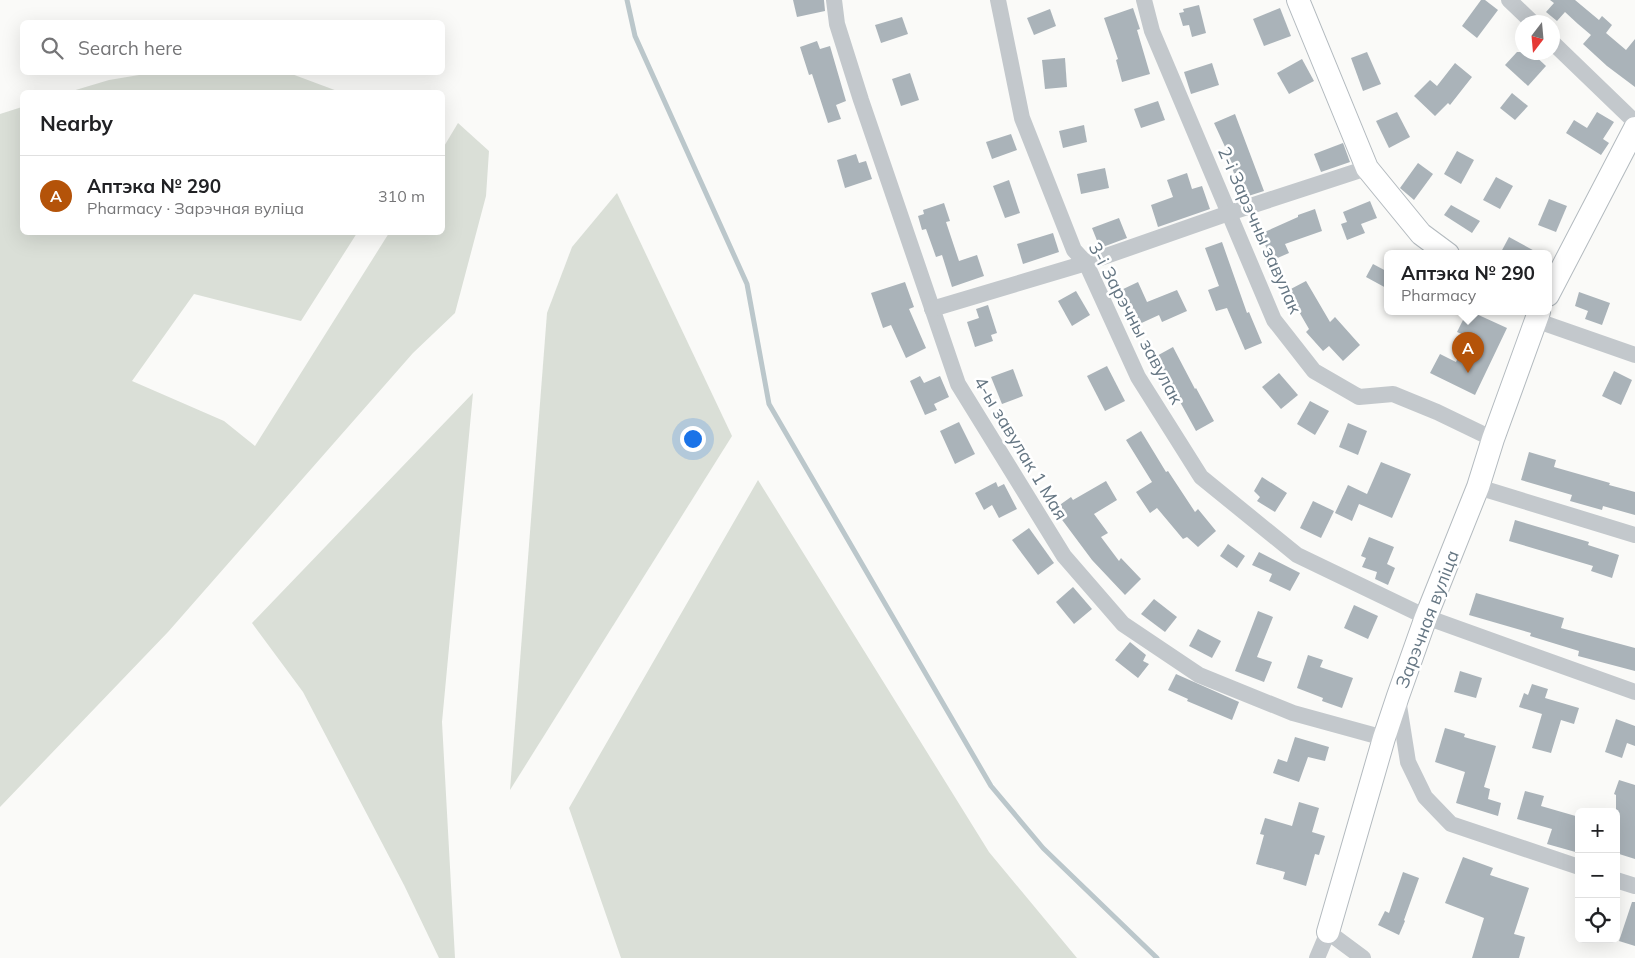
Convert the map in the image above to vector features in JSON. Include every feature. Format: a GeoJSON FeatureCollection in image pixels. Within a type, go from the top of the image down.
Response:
{"type":"FeatureCollection","features":[{"type":"Feature","properties":{"kind":"street","name":"4-ы завулак 1 Мая"},"geometry":{"type":"LineString","coordinates":[[834,0],[838,24],[860,100],[958,384],[1064,556],[1123,624],[1199,675],[1293,712],[1384,738]]}},
{"type":"Feature","properties":{"kind":"street","name":"3-і Зарэчны завулак"},"geometry":{"type":"LineString","coordinates":[[998,0],[1022,118],[1074,250],[1086,263],[1138,378],[1201,476],[1297,555],[1426,617],[1635,692]]}},
{"type":"Feature","properties":{"kind":"street","name":"2-і Зарэчны завулак"},"geometry":{"type":"LineString","coordinates":[[1144,0],[1152,31],[1274,320],[1314,371],[1359,397],[1393,394],[1437,412],[1493,439]]}},
{"type":"Feature","properties":{"kind":"street"},"geometry":{"type":"LineString","coordinates":[[1298,0],[1367,168],[1421,234],[1443,250]]}},
{"type":"Feature","properties":{"kind":"street"},"geometry":{"type":"LineString","coordinates":[[1509,0],[1525,15]]}},
{"type":"Feature","properties":{"kind":"street"},"geometry":{"type":"LineString","coordinates":[[1560,50],[1635,122]]}},
{"type":"Feature","properties":{"kind":"street"},"geometry":{"type":"LineString","coordinates":[[1552,287],[1635,128]]}},
{"type":"Feature","properties":{"kind":"street"},"geometry":{"type":"LineString","coordinates":[[932,309],[1086,263],[1229,213],[1367,168]]}},
{"type":"Feature","properties":{"kind":"street","name":"Зарэчная вуліца"},"geometry":{"type":"LineString","coordinates":[[1328,932],[1384,738],[1426,617],[1478,487],[1533,315]]}},
{"type":"Feature","properties":{"kind":"street"},"geometry":{"type":"LineString","coordinates":[[1535,315],[1635,355]]}},
{"type":"Feature","properties":{"kind":"street"},"geometry":{"type":"LineString","coordinates":[[1478,487],[1635,535]]}},
{"type":"Feature","properties":{"kind":"street"},"geometry":{"type":"LineString","coordinates":[[1398,696],[1408,762],[1424,797],[1451,824],[1575,866]]}},
{"type":"Feature","properties":{"kind":"street"},"geometry":{"type":"LineString","coordinates":[[1620,881],[1635,886]]}},
{"type":"Feature","properties":{"kind":"street"},"geometry":{"type":"LineString","coordinates":[[1317,958],[1328,932],[1363,958]]}},
{"type":"Feature","properties":{"kind":"shaded area"},"geometry":{"type":"Polygon","coordinates":[[[139,75],[294,75],[335,90],[76,90],[109,80],[139,75]]]}},
{"type":"Feature","properties":{"kind":"shaded area"},"geometry":{"type":"Polygon","coordinates":[[[20,108],[20,235],[356,235],[301,321],[194,294],[132,381],[224,421],[255,446],[388,235],[445,235],[445,145],[458,123],[489,151],[486,196],[455,313],[413,353],[168,632],[0,807],[0,114],[20,108]]]}},
{"type":"Feature","properties":{"kind":"shaded area"},"geometry":{"type":"Polygon","coordinates":[[[617,193],[732,436],[510,790],[547,313],[572,247],[617,193]]]}},
{"type":"Feature","properties":{"kind":"shaded area"},"geometry":{"type":"Polygon","coordinates":[[[473,393],[442,722],[455,958],[439,958],[404,885],[303,692],[252,623],[473,393]]]}},
{"type":"Feature","properties":{"kind":"shaded area"},"geometry":{"type":"Polygon","coordinates":[[[758,480],[989,852],[1077,958],[621,958],[569,808],[758,480]]]}},
{"type":"Feature","properties":{"kind":"building"},"geometry":{"type":"Polygon","coordinates":[[[793,0],[824,0],[825,11],[797,17],[793,0]]]}},
{"type":"Feature","properties":{"kind":"building"},"geometry":{"type":"Polygon","coordinates":[[[1481,0],[1485,0],[1498,10],[1477,38],[1462,26],[1481,0]]]}},
{"type":"Feature","properties":{"kind":"building"},"geometry":{"type":"Polygon","coordinates":[[[1550,0],[1575,0],[1599,20],[1602,16],[1612,25],[1606,33],[1626,50],[1635,39],[1635,87],[1607,66],[1583,44],[1591,35],[1565,12],[1560,18],[1560,15],[1550,15],[1546,12],[1554,3],[1550,0]]]}},
{"type":"Feature","properties":{"kind":"building"},"geometry":{"type":"Polygon","coordinates":[[[1199,5],[1206,33],[1192,37],[1189,25],[1183,26],[1179,13],[1184,12],[1183,9],[1199,5]]]}},
{"type":"Feature","properties":{"kind":"building"},"geometry":{"type":"Polygon","coordinates":[[[1133,8],[1140,29],[1137,30],[1150,74],[1122,82],[1116,60],[1118,59],[1104,18],[1133,8]]]}},
{"type":"Feature","properties":{"kind":"building"},"geometry":{"type":"Polygon","coordinates":[[[1280,8],[1291,36],[1264,46],[1253,19],[1280,8]]]}},
{"type":"Feature","properties":{"kind":"building"},"geometry":{"type":"Polygon","coordinates":[[[1050,9],[1056,26],[1034,35],[1027,18],[1050,9]]]}},
{"type":"Feature","properties":{"kind":"building"},"geometry":{"type":"Polygon","coordinates":[[[902,17],[908,34],[881,43],[875,25],[902,17]]]}},
{"type":"Feature","properties":{"kind":"building"},"geometry":{"type":"Polygon","coordinates":[[[817,41],[820,49],[830,46],[846,101],[836,105],[841,119],[828,123],[812,74],[809,75],[800,47],[817,41]]]}},
{"type":"Feature","properties":{"kind":"building"},"geometry":{"type":"Polygon","coordinates":[[[1367,52],[1381,84],[1363,91],[1351,58],[1367,52]]]}},
{"type":"Feature","properties":{"kind":"building"},"geometry":{"type":"Polygon","coordinates":[[[1515,54],[1515,60],[1540,60],[1546,66],[1528,86],[1505,65],[1515,54]]]}},
{"type":"Feature","properties":{"kind":"building"},"geometry":{"type":"Polygon","coordinates":[[[1065,58],[1067,87],[1045,89],[1042,60],[1065,58]]]}},
{"type":"Feature","properties":{"kind":"building"},"geometry":{"type":"Polygon","coordinates":[[[1302,59],[1314,81],[1289,94],[1277,73],[1302,59]]]}},
{"type":"Feature","properties":{"kind":"building"},"geometry":{"type":"Polygon","coordinates":[[[1212,63],[1219,85],[1191,94],[1184,72],[1212,63]]]}},
{"type":"Feature","properties":{"kind":"building"},"geometry":{"type":"Polygon","coordinates":[[[1455,63],[1472,77],[1450,105],[1448,103],[1435,116],[1414,96],[1430,80],[1437,86],[1455,63]]]}},
{"type":"Feature","properties":{"kind":"building"},"geometry":{"type":"Polygon","coordinates":[[[910,73],[919,100],[901,106],[892,79],[910,73]]]}},
{"type":"Feature","properties":{"kind":"building"},"geometry":{"type":"Polygon","coordinates":[[[1512,93],[1528,106],[1515,120],[1500,108],[1512,93]]]}},
{"type":"Feature","properties":{"kind":"building"},"geometry":{"type":"Polygon","coordinates":[[[1158,101],[1165,120],[1141,128],[1134,109],[1158,101]]]}},
{"type":"Feature","properties":{"kind":"building"},"geometry":{"type":"Polygon","coordinates":[[[1397,112],[1410,137],[1389,148],[1376,121],[1397,112]]]}},
{"type":"Feature","properties":{"kind":"building"},"geometry":{"type":"Polygon","coordinates":[[[1597,112],[1614,122],[1603,139],[1609,143],[1601,155],[1566,133],[1574,120],[1587,128],[1597,112]]]}},
{"type":"Feature","properties":{"kind":"building"},"geometry":{"type":"Polygon","coordinates":[[[1235,114],[1264,191],[1242,198],[1226,149],[1214,123],[1235,114]]]}},
{"type":"Feature","properties":{"kind":"building"},"geometry":{"type":"Polygon","coordinates":[[[1084,125],[1087,142],[1063,148],[1059,131],[1084,125]]]}},
{"type":"Feature","properties":{"kind":"building"},"geometry":{"type":"Polygon","coordinates":[[[1011,134],[1017,150],[992,159],[986,142],[1011,134]]]}},
{"type":"Feature","properties":{"kind":"building"},"geometry":{"type":"Polygon","coordinates":[[[1343,143],[1350,162],[1321,172],[1314,154],[1343,143]]]}},
{"type":"Feature","properties":{"kind":"building"},"geometry":{"type":"Polygon","coordinates":[[[1457,151],[1474,160],[1461,184],[1444,174],[1457,151]]]}},
{"type":"Feature","properties":{"kind":"building"},"geometry":{"type":"Polygon","coordinates":[[[856,154],[859,163],[866,161],[872,179],[845,188],[837,160],[856,154]]]}},
{"type":"Feature","properties":{"kind":"building"},"geometry":{"type":"Polygon","coordinates":[[[1418,163],[1433,174],[1414,200],[1400,188],[1418,163]]]}},
{"type":"Feature","properties":{"kind":"building"},"geometry":{"type":"Polygon","coordinates":[[[1105,168],[1109,188],[1081,194],[1077,174],[1105,168]]]}},
{"type":"Feature","properties":{"kind":"building"},"geometry":{"type":"Polygon","coordinates":[[[1187,173],[1192,189],[1202,186],[1210,209],[1158,227],[1151,205],[1173,197],[1167,180],[1187,173]]]}},
{"type":"Feature","properties":{"kind":"building"},"geometry":{"type":"Polygon","coordinates":[[[1496,177],[1513,186],[1500,209],[1483,200],[1496,177]]]}},
{"type":"Feature","properties":{"kind":"building"},"geometry":{"type":"Polygon","coordinates":[[[1009,180],[1020,213],[1005,218],[993,186],[1009,180]]]}},
{"type":"Feature","properties":{"kind":"building"},"geometry":{"type":"Polygon","coordinates":[[[1549,199],[1567,206],[1556,232],[1538,225],[1549,199]]]}},
{"type":"Feature","properties":{"kind":"building"},"geometry":{"type":"Polygon","coordinates":[[[1370,201],[1377,218],[1361,224],[1365,233],[1347,240],[1341,224],[1347,222],[1343,212],[1370,201]]]}},
{"type":"Feature","properties":{"kind":"building"},"geometry":{"type":"Polygon","coordinates":[[[944,203],[950,221],[946,222],[959,261],[977,255],[984,276],[952,287],[942,255],[936,257],[926,229],[922,230],[918,216],[924,214],[923,210],[944,203]]]}},
{"type":"Feature","properties":{"kind":"building"},"geometry":{"type":"Polygon","coordinates":[[[1451,205],[1480,221],[1472,233],[1444,215],[1451,205]]]}},
{"type":"Feature","properties":{"kind":"building"},"geometry":{"type":"Polygon","coordinates":[[[1315,209],[1322,231],[1285,244],[1289,253],[1266,263],[1261,251],[1267,249],[1260,234],[1298,217],[1298,215],[1315,209]]]}},
{"type":"Feature","properties":{"kind":"building"},"geometry":{"type":"Polygon","coordinates":[[[1119,218],[1127,238],[1100,248],[1092,228],[1119,218]]]}},
{"type":"Feature","properties":{"kind":"building"},"geometry":{"type":"Polygon","coordinates":[[[1053,233],[1059,252],[1023,264],[1017,244],[1053,233]]]}},
{"type":"Feature","properties":{"kind":"building"},"geometry":{"type":"Polygon","coordinates":[[[1509,237],[1533,250],[1502,250],[1509,237]]]}},
{"type":"Feature","properties":{"kind":"building"},"geometry":{"type":"Polygon","coordinates":[[[1222,242],[1247,313],[1249,312],[1262,343],[1245,350],[1227,308],[1216,311],[1208,290],[1219,286],[1205,248],[1222,242]]]}},
{"type":"Feature","properties":{"kind":"building"},"geometry":{"type":"Polygon","coordinates":[[[1373,264],[1384,270],[1384,287],[1366,277],[1373,264]]]}},
{"type":"Feature","properties":{"kind":"building"},"geometry":{"type":"Polygon","coordinates":[[[1306,281],[1330,322],[1335,317],[1360,345],[1343,361],[1329,346],[1323,351],[1306,332],[1309,329],[1287,291],[1306,281]]]}},
{"type":"Feature","properties":{"kind":"building"},"geometry":{"type":"Polygon","coordinates":[[[905,282],[914,307],[909,309],[926,348],[906,358],[891,325],[883,328],[871,293],[905,282]]]}},
{"type":"Feature","properties":{"kind":"building"},"geometry":{"type":"Polygon","coordinates":[[[1138,282],[1147,302],[1177,290],[1187,311],[1162,322],[1159,315],[1135,326],[1119,291],[1138,282]]]}},
{"type":"Feature","properties":{"kind":"building"},"geometry":{"type":"Polygon","coordinates":[[[1076,291],[1090,315],[1072,326],[1058,301],[1076,291]]]}},
{"type":"Feature","properties":{"kind":"building"},"geometry":{"type":"Polygon","coordinates":[[[1579,292],[1610,303],[1602,325],[1585,319],[1588,311],[1575,306],[1579,292]]]}},
{"type":"Feature","properties":{"kind":"building"},"geometry":{"type":"Polygon","coordinates":[[[988,305],[997,333],[991,335],[993,341],[975,347],[967,322],[979,318],[976,309],[988,305]]]}},
{"type":"Feature","properties":{"kind":"building"},"geometry":{"type":"Polygon","coordinates":[[[1466,315],[1479,315],[1507,328],[1475,395],[1430,373],[1440,354],[1456,362],[1468,337],[1457,332],[1466,315]]]}},
{"type":"Feature","properties":{"kind":"building"},"geometry":{"type":"Polygon","coordinates":[[[1173,347],[1214,421],[1196,431],[1169,382],[1166,384],[1153,358],[1173,347]]]}},
{"type":"Feature","properties":{"kind":"building"},"geometry":{"type":"Polygon","coordinates":[[[1107,366],[1125,401],[1105,411],[1087,376],[1107,366]]]}},
{"type":"Feature","properties":{"kind":"building"},"geometry":{"type":"Polygon","coordinates":[[[1013,369],[1023,396],[1002,404],[991,377],[1013,369]]]}},
{"type":"Feature","properties":{"kind":"building"},"geometry":{"type":"Polygon","coordinates":[[[1614,371],[1632,380],[1621,405],[1602,396],[1614,371]]]}},
{"type":"Feature","properties":{"kind":"building"},"geometry":{"type":"Polygon","coordinates":[[[1279,373],[1298,395],[1281,409],[1262,387],[1279,373]]]}},
{"type":"Feature","properties":{"kind":"building"},"geometry":{"type":"Polygon","coordinates":[[[920,376],[924,383],[940,376],[949,397],[934,404],[937,410],[925,415],[910,381],[920,376]]]}},
{"type":"Feature","properties":{"kind":"building"},"geometry":{"type":"Polygon","coordinates":[[[1310,401],[1329,411],[1315,435],[1297,424],[1310,401]]]}},
{"type":"Feature","properties":{"kind":"building"},"geometry":{"type":"Polygon","coordinates":[[[959,422],[975,454],[955,464],[940,431],[959,422]]]}},
{"type":"Feature","properties":{"kind":"building"},"geometry":{"type":"Polygon","coordinates":[[[1348,423],[1367,431],[1358,455],[1339,447],[1348,423]]]}},
{"type":"Feature","properties":{"kind":"building"},"geometry":{"type":"Polygon","coordinates":[[[1141,431],[1166,472],[1168,471],[1195,512],[1198,509],[1216,531],[1198,547],[1187,537],[1183,539],[1157,508],[1150,513],[1136,492],[1152,482],[1126,440],[1141,431]]]}},
{"type":"Feature","properties":{"kind":"building"},"geometry":{"type":"Polygon","coordinates":[[[1529,452],[1556,460],[1554,467],[1635,492],[1635,515],[1603,506],[1602,510],[1570,501],[1572,495],[1521,480],[1529,452]]]}},
{"type":"Feature","properties":{"kind":"building"},"geometry":{"type":"Polygon","coordinates":[[[1381,462],[1411,474],[1392,518],[1359,504],[1352,521],[1335,513],[1348,485],[1367,494],[1381,462]]]}},
{"type":"Feature","properties":{"kind":"building"},"geometry":{"type":"Polygon","coordinates":[[[1262,477],[1287,493],[1275,512],[1257,501],[1260,497],[1254,491],[1262,477]]]}},
{"type":"Feature","properties":{"kind":"building"},"geometry":{"type":"Polygon","coordinates":[[[1106,481],[1117,500],[1094,514],[1108,533],[1101,537],[1119,561],[1121,558],[1141,579],[1125,595],[1092,560],[1054,509],[1071,497],[1073,500],[1106,481]]]}},
{"type":"Feature","properties":{"kind":"building"},"geometry":{"type":"Polygon","coordinates":[[[996,482],[998,487],[1004,484],[1017,509],[999,518],[992,505],[984,510],[975,493],[996,482]]]}},
{"type":"Feature","properties":{"kind":"building"},"geometry":{"type":"Polygon","coordinates":[[[1313,501],[1334,511],[1321,538],[1300,528],[1313,501]]]}},
{"type":"Feature","properties":{"kind":"building"},"geometry":{"type":"Polygon","coordinates":[[[1515,520],[1589,542],[1588,545],[1619,555],[1612,578],[1591,571],[1593,566],[1509,541],[1515,520]]]}},
{"type":"Feature","properties":{"kind":"building"},"geometry":{"type":"Polygon","coordinates":[[[1029,528],[1054,563],[1038,575],[1012,540],[1029,528]]]}},
{"type":"Feature","properties":{"kind":"building"},"geometry":{"type":"Polygon","coordinates":[[[1369,537],[1394,547],[1387,564],[1395,568],[1388,585],[1375,579],[1377,572],[1362,567],[1366,558],[1361,556],[1369,537]]]}},
{"type":"Feature","properties":{"kind":"building"},"geometry":{"type":"Polygon","coordinates":[[[1228,544],[1245,556],[1237,568],[1220,556],[1228,544]]]}},
{"type":"Feature","properties":{"kind":"building"},"geometry":{"type":"Polygon","coordinates":[[[1259,552],[1300,573],[1290,591],[1269,581],[1272,574],[1252,565],[1259,552]]]}},
{"type":"Feature","properties":{"kind":"building"},"geometry":{"type":"Polygon","coordinates":[[[1073,587],[1092,609],[1074,624],[1056,602],[1073,587]]]}},
{"type":"Feature","properties":{"kind":"building"},"geometry":{"type":"Polygon","coordinates":[[[1476,593],[1564,618],[1561,628],[1635,648],[1635,671],[1578,656],[1579,651],[1530,636],[1531,633],[1469,615],[1476,593]]]}},
{"type":"Feature","properties":{"kind":"building"},"geometry":{"type":"Polygon","coordinates":[[[1154,599],[1177,617],[1165,632],[1141,614],[1154,599]]]}},
{"type":"Feature","properties":{"kind":"building"},"geometry":{"type":"Polygon","coordinates":[[[1354,605],[1378,616],[1368,639],[1344,628],[1354,605]]]}},
{"type":"Feature","properties":{"kind":"building"},"geometry":{"type":"Polygon","coordinates":[[[1258,611],[1273,617],[1257,657],[1272,662],[1264,682],[1235,671],[1258,611]]]}},
{"type":"Feature","properties":{"kind":"building"},"geometry":{"type":"Polygon","coordinates":[[[1198,629],[1221,641],[1212,658],[1189,646],[1198,629]]]}},
{"type":"Feature","properties":{"kind":"building"},"geometry":{"type":"Polygon","coordinates":[[[1130,642],[1146,655],[1143,661],[1149,664],[1138,678],[1115,660],[1130,642]]]}},
{"type":"Feature","properties":{"kind":"building"},"geometry":{"type":"Polygon","coordinates":[[[1308,655],[1323,660],[1320,667],[1353,678],[1342,708],[1322,701],[1323,698],[1297,688],[1308,655]]]}},
{"type":"Feature","properties":{"kind":"building"},"geometry":{"type":"Polygon","coordinates":[[[1460,671],[1482,678],[1476,698],[1454,692],[1460,671]]]}},
{"type":"Feature","properties":{"kind":"building"},"geometry":{"type":"Polygon","coordinates":[[[1176,674],[1239,702],[1232,720],[1187,701],[1188,699],[1168,690],[1176,674]]]}},
{"type":"Feature","properties":{"kind":"building"},"geometry":{"type":"Polygon","coordinates":[[[1532,684],[1548,689],[1545,698],[1579,708],[1574,724],[1561,720],[1551,753],[1532,748],[1542,714],[1519,707],[1524,693],[1528,695],[1532,684]]]}},
{"type":"Feature","properties":{"kind":"building"},"geometry":{"type":"Polygon","coordinates":[[[1616,719],[1635,726],[1635,746],[1627,743],[1622,758],[1605,752],[1616,719]]]}},
{"type":"Feature","properties":{"kind":"building"},"geometry":{"type":"Polygon","coordinates":[[[1445,728],[1465,734],[1464,737],[1496,746],[1484,787],[1490,789],[1488,799],[1501,803],[1498,816],[1456,803],[1465,772],[1435,762],[1445,728]]]}},
{"type":"Feature","properties":{"kind":"building"},"geometry":{"type":"Polygon","coordinates":[[[1295,737],[1329,747],[1325,761],[1308,757],[1299,782],[1273,773],[1278,759],[1287,762],[1295,737]]]}},
{"type":"Feature","properties":{"kind":"building"},"geometry":{"type":"Polygon","coordinates":[[[1619,780],[1635,785],[1635,859],[1620,854],[1620,808],[1616,808],[1616,795],[1614,794],[1619,780]]]}},
{"type":"Feature","properties":{"kind":"building"},"geometry":{"type":"Polygon","coordinates":[[[1525,791],[1544,796],[1541,806],[1575,816],[1575,852],[1547,844],[1552,829],[1517,819],[1525,791]]]}},
{"type":"Feature","properties":{"kind":"building"},"geometry":{"type":"Polygon","coordinates":[[[1299,802],[1319,808],[1312,832],[1325,836],[1319,855],[1315,854],[1306,886],[1283,879],[1285,872],[1256,864],[1264,835],[1260,834],[1265,818],[1292,826],[1299,802]]]}},
{"type":"Feature","properties":{"kind":"building"},"geometry":{"type":"Polygon","coordinates":[[[1463,857],[1493,868],[1490,875],[1529,888],[1514,934],[1525,937],[1519,958],[1472,958],[1484,918],[1445,903],[1463,857]]]}},
{"type":"Feature","properties":{"kind":"building"},"geometry":{"type":"Polygon","coordinates":[[[1403,872],[1419,878],[1399,935],[1378,925],[1385,911],[1389,913],[1403,872]]]}},
{"type":"Feature","properties":{"kind":"building"},"geometry":{"type":"Polygon","coordinates":[[[1632,902],[1635,902],[1635,946],[1620,941],[1632,902]]]}},
{"type":"Feature","properties":{"kind":"waterway"},"geometry":{"type":"LineString","coordinates":[[627,0],[635,36],[747,284],[769,404],[991,786],[1043,848],[1157,958]]}},
{"type":"Feature","properties":{"kind":"place","name":"Аптэка № 290"},"geometry":{"type":"Point","coordinates":[1468,373]}}]}
